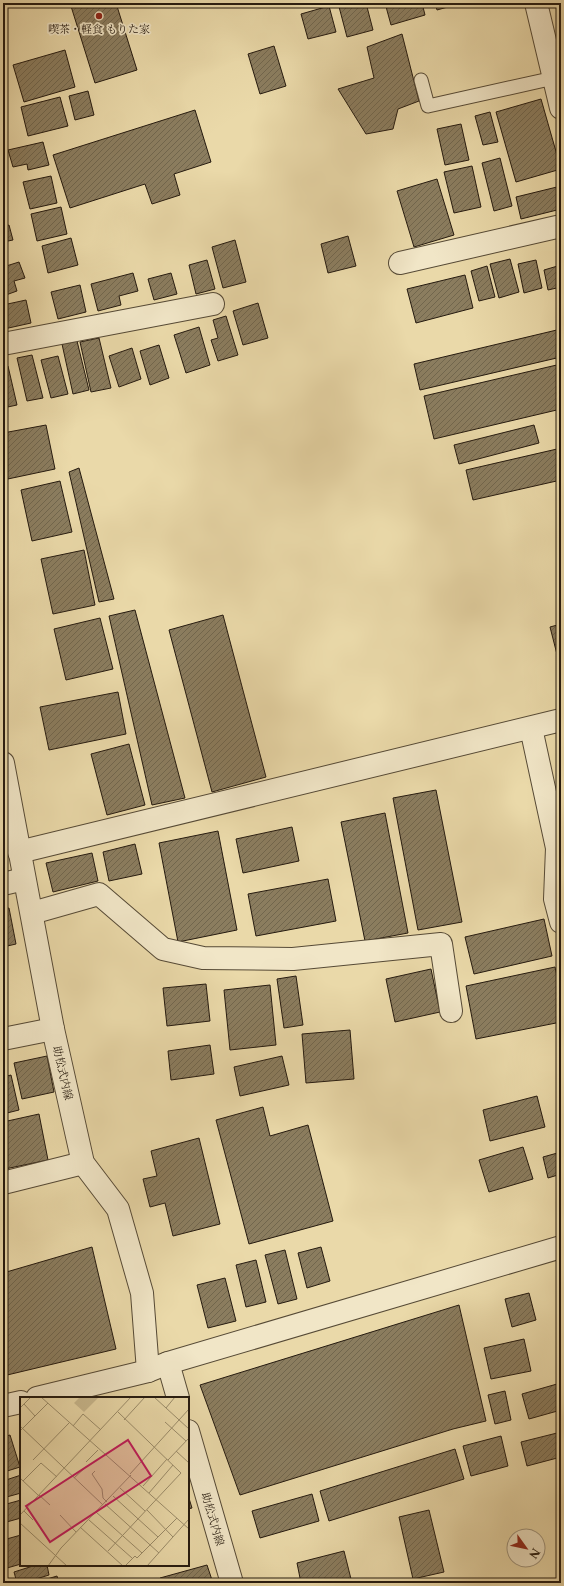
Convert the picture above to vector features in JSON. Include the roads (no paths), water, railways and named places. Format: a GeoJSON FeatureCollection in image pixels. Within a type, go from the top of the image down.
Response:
{"type":"FeatureCollection","features":[{"type":"Feature","properties":{"kind":"street"},"geometry":{"type":"LineString","coordinates":[[536,3],[561,108]]}},
{"type":"Feature","properties":{"kind":"street"},"geometry":{"type":"LineString","coordinates":[[400,264],[561,226]]}},
{"type":"Feature","properties":{"kind":"street"},"geometry":{"type":"LineString","coordinates":[[3,344],[213,304]]}},
{"type":"Feature","properties":{"kind":"street"},"geometry":{"type":"LineString","coordinates":[[19,852],[561,720]]}},
{"type":"Feature","properties":{"kind":"street"},"geometry":{"type":"LineString","coordinates":[[531,728],[557,848],[555,899],[561,922]]}},
{"type":"Feature","properties":{"kind":"street","name":"助松式内線"},"geometry":{"type":"LineString","coordinates":[[3,762],[53,1029],[83,1163],[118,1209],[142,1293],[148,1371]]}},
{"type":"Feature","properties":{"kind":"street"},"geometry":{"type":"LineString","coordinates":[[3,884],[24,879]]}},
{"type":"Feature","properties":{"kind":"street"},"geometry":{"type":"LineString","coordinates":[[32,912],[99,894],[163,950],[203,958],[293,959],[441,944],[451,1010]]}},
{"type":"Feature","properties":{"kind":"street"},"geometry":{"type":"LineString","coordinates":[[3,1039],[53,1029]]}},
{"type":"Feature","properties":{"kind":"street"},"geometry":{"type":"LineString","coordinates":[[3,1183],[83,1163]]}},
{"type":"Feature","properties":{"kind":"street"},"geometry":{"type":"LineString","coordinates":[[41,1397],[148,1371],[168,1363],[561,1247]]}},
{"type":"Feature","properties":{"kind":"street"},"geometry":{"type":"LineString","coordinates":[[168,1363],[178,1397]]}},
{"type":"Feature","properties":{"kind":"street"},"geometry":{"type":"LineString","coordinates":[[3,1406],[20,1402]]}},
{"type":"Feature","properties":{"kind":"street","name":"助松式内線"},"geometry":{"type":"LineString","coordinates":[[189,1435],[232,1583]]}},
{"type":"Feature","properties":{"kind":"lane"},"geometry":{"type":"LineString","coordinates":[[421,80],[428,106],[554,78]]}},
{"type":"Feature","properties":{"kind":"place","name":"喫茶・軽食 もりた家"},"geometry":{"type":"Point","coordinates":[99,16]}}]}
